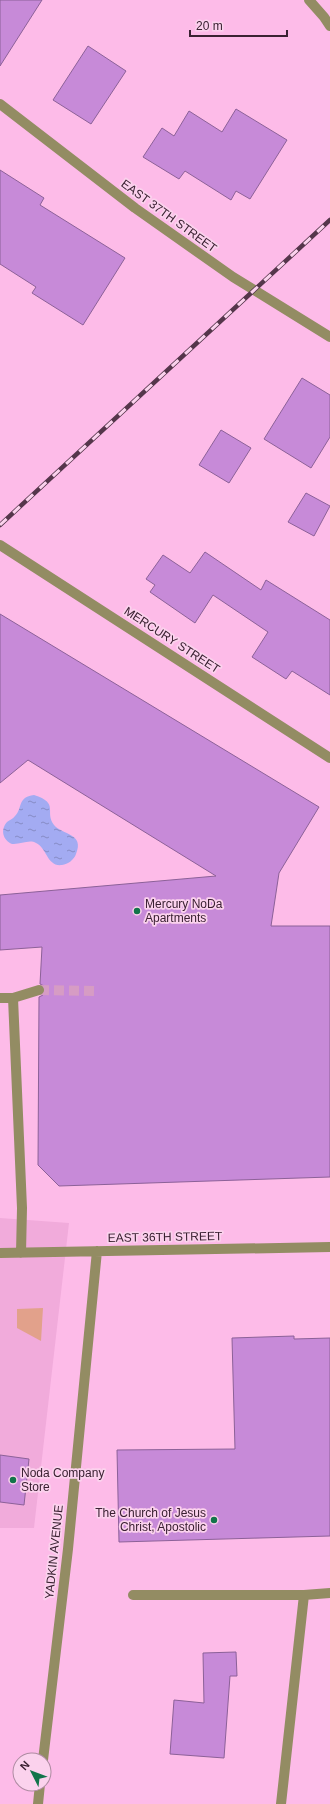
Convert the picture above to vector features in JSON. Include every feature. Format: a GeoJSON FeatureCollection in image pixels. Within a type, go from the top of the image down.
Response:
{"type":"FeatureCollection","features":[{"type":"Feature","properties":{"kind":"street"},"geometry":{"type":"LineString","coordinates":[[309,0],[330,26]]}},
{"type":"Feature","properties":{"kind":"street","name":"EAST 37TH STREET"},"geometry":{"type":"LineString","coordinates":[[0,104],[147,217],[233,278],[330,338]]}},
{"type":"Feature","properties":{"kind":"street","name":"MERCURY STREET"},"geometry":{"type":"LineString","coordinates":[[0,545],[330,758]]}},
{"type":"Feature","properties":{"kind":"street"},"geometry":{"type":"LineString","coordinates":[[0,998],[13,998],[39,990]]}},
{"type":"Feature","properties":{"kind":"street"},"geometry":{"type":"LineString","coordinates":[[13,998],[22,1208],[21,1253]]}},
{"type":"Feature","properties":{"kind":"street","name":"EAST 36TH STREET"},"geometry":{"type":"LineString","coordinates":[[0,1253],[330,1248]]}},
{"type":"Feature","properties":{"kind":"street","name":"YADKIN AVENUE"},"geometry":{"type":"LineString","coordinates":[[44,1752],[68,1549],[97,1251]]}},
{"type":"Feature","properties":{"kind":"street"},"geometry":{"type":"LineString","coordinates":[[133,1595],[330,1594]]}},
{"type":"Feature","properties":{"kind":"street"},"geometry":{"type":"LineString","coordinates":[[281,1804],[304,1595]]}},
{"type":"Feature","properties":{"kind":"street"},"geometry":{"type":"LineString","coordinates":[[38,1804],[39,1792]]}},
{"type":"Feature","properties":{"kind":"shaded area"},"geometry":{"type":"Polygon","coordinates":[[[0,1218],[69,1223],[34,1528],[0,1528],[0,1218]]]}},
{"type":"Feature","properties":{"kind":"shaded area"},"geometry":{"type":"Polygon","coordinates":[[[43,1308],[41,1341],[17,1328],[17,1309],[43,1308]]]}},
{"type":"Feature","properties":{"kind":"water"},"geometry":{"type":"Polygon","coordinates":[[[34,795],[47,801],[50,808],[51,820],[54,825],[71,835],[77,842],[78,847],[75,856],[66,864],[57,865],[53,863],[40,845],[36,843],[30,842],[12,844],[6,840],[3,831],[5,825],[17,813],[23,800],[34,795]]]}},
{"type":"Feature","properties":{"kind":"building"},"geometry":{"type":"Polygon","coordinates":[[[0,0],[42,0],[0,66],[0,0]]]}},
{"type":"Feature","properties":{"kind":"building"},"geometry":{"type":"Polygon","coordinates":[[[88,46],[126,71],[91,124],[53,100],[88,46]]]}},
{"type":"Feature","properties":{"kind":"building"},"geometry":{"type":"Polygon","coordinates":[[[236,109],[287,140],[250,199],[236,191],[231,200],[185,171],[179,179],[143,157],[162,128],[174,136],[189,111],[222,132],[236,109]]]}},
{"type":"Feature","properties":{"kind":"building"},"geometry":{"type":"Polygon","coordinates":[[[0,170],[44,198],[40,205],[125,258],[83,325],[32,293],[36,287],[0,264],[0,170]]]}},
{"type":"Feature","properties":{"kind":"building"},"geometry":{"type":"Polygon","coordinates":[[[302,378],[330,395],[330,437],[311,468],[264,439],[302,378]]]}},
{"type":"Feature","properties":{"kind":"building"},"geometry":{"type":"Polygon","coordinates":[[[221,430],[251,448],[229,483],[199,465],[221,430]]]}},
{"type":"Feature","properties":{"kind":"building"},"geometry":{"type":"Polygon","coordinates":[[[306,493],[330,506],[314,536],[288,522],[306,493]]]}},
{"type":"Feature","properties":{"kind":"building"},"geometry":{"type":"Polygon","coordinates":[[[205,552],[261,590],[266,580],[330,620],[330,695],[292,671],[286,679],[252,657],[268,632],[213,595],[195,623],[150,592],[155,585],[146,579],[163,555],[190,573],[205,552]]]}},
{"type":"Feature","properties":{"kind":"building","name":"Mercury NoDa Apartments"},"geometry":{"type":"Polygon","coordinates":[[[0,614],[319,807],[279,873],[271,926],[330,926],[330,1177],[59,1186],[38,1165],[39,997],[43,995],[45,991],[44,986],[40,984],[42,947],[0,950],[0,895],[216,876],[28,760],[0,783],[0,614]]]}},
{"type":"Feature","properties":{"kind":"building"},"geometry":{"type":"Polygon","coordinates":[[[294,1336],[294,1339],[330,1338],[330,1536],[119,1542],[117,1450],[235,1449],[232,1338],[294,1336]]]}},
{"type":"Feature","properties":{"kind":"building","name":"Noda Company Store"},"geometry":{"type":"Polygon","coordinates":[[[0,1455],[29,1459],[24,1505],[0,1502],[0,1455]]]}},
{"type":"Feature","properties":{"kind":"building"},"geometry":{"type":"Polygon","coordinates":[[[236,1652],[237,1676],[230,1676],[224,1758],[170,1754],[174,1700],[204,1703],[203,1653],[236,1652]]]}},
{"type":"Feature","properties":{"kind":"tunnel"},"geometry":{"type":"LineString","coordinates":[[39,990],[99,991]]}},
{"type":"Feature","properties":{"kind":"railway"},"geometry":{"type":"LineString","coordinates":[[0,525],[330,220]]}},
{"type":"Feature","properties":{"kind":"place","name":"Mercury NoDa Apartments"},"geometry":{"type":"Point","coordinates":[137,911]}},
{"type":"Feature","properties":{"kind":"place","name":"Noda Company Store"},"geometry":{"type":"Point","coordinates":[13,1480]}},
{"type":"Feature","properties":{"kind":"place","name":"The Church of Jesus Christ, Apostolic"},"geometry":{"type":"Point","coordinates":[214,1520]}}]}
